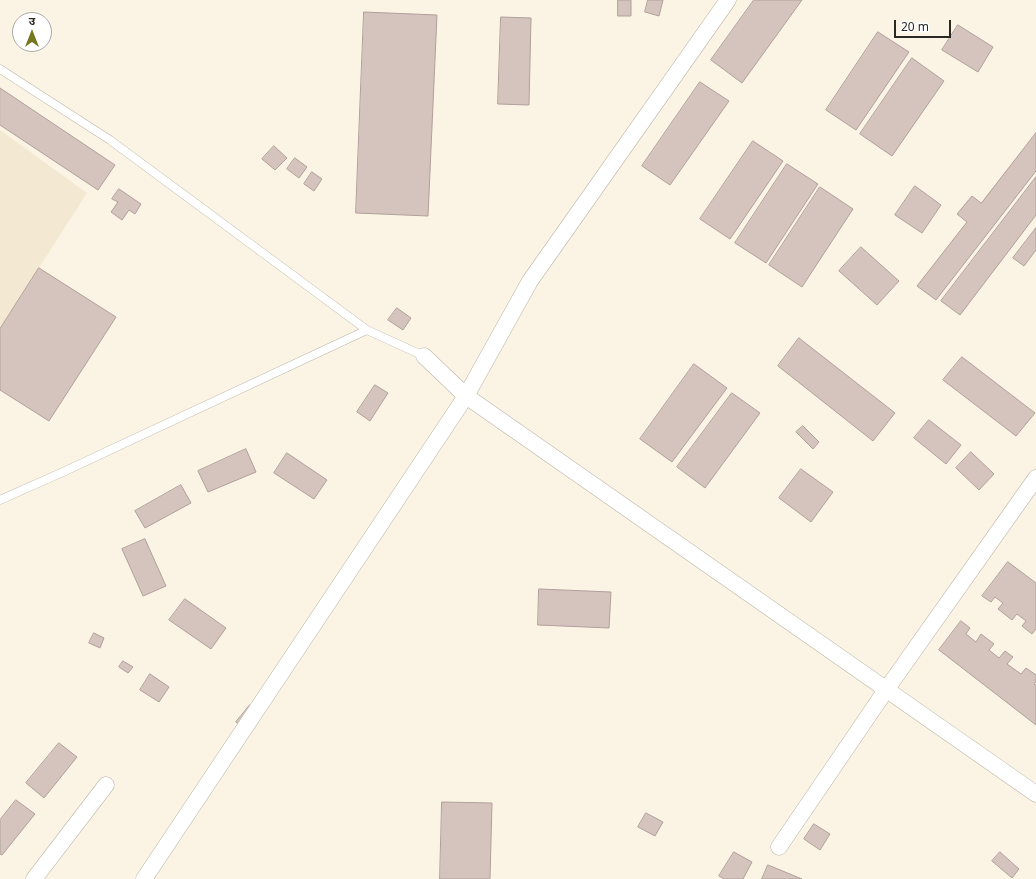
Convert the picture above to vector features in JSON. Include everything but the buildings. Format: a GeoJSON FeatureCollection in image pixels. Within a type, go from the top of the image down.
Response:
{"type":"FeatureCollection","features":[{"type":"Feature","properties":{"kind":"street"},"geometry":{"type":"LineString","coordinates":[[144,879],[466,396],[530,281],[728,0]]}},
{"type":"Feature","properties":{"kind":"street"},"geometry":{"type":"LineString","coordinates":[[424,356],[466,396],[1036,794]]}},
{"type":"Feature","properties":{"kind":"street"},"geometry":{"type":"LineString","coordinates":[[779,847],[886,690],[1036,478]]}},
{"type":"Feature","properties":{"kind":"street"},"geometry":{"type":"LineString","coordinates":[[34,879],[106,785]]}},
{"type":"Feature","properties":{"kind":"lane"},"geometry":{"type":"LineString","coordinates":[[0,69],[110,140],[367,330],[424,356]]}},
{"type":"Feature","properties":{"kind":"lane"},"geometry":{"type":"LineString","coordinates":[[0,500],[367,330]]}},
{"type":"Feature","properties":{"kind":"shaded area"},"geometry":{"type":"Polygon","coordinates":[[[0,130],[87,193],[0,329],[0,130]]]}}]}
